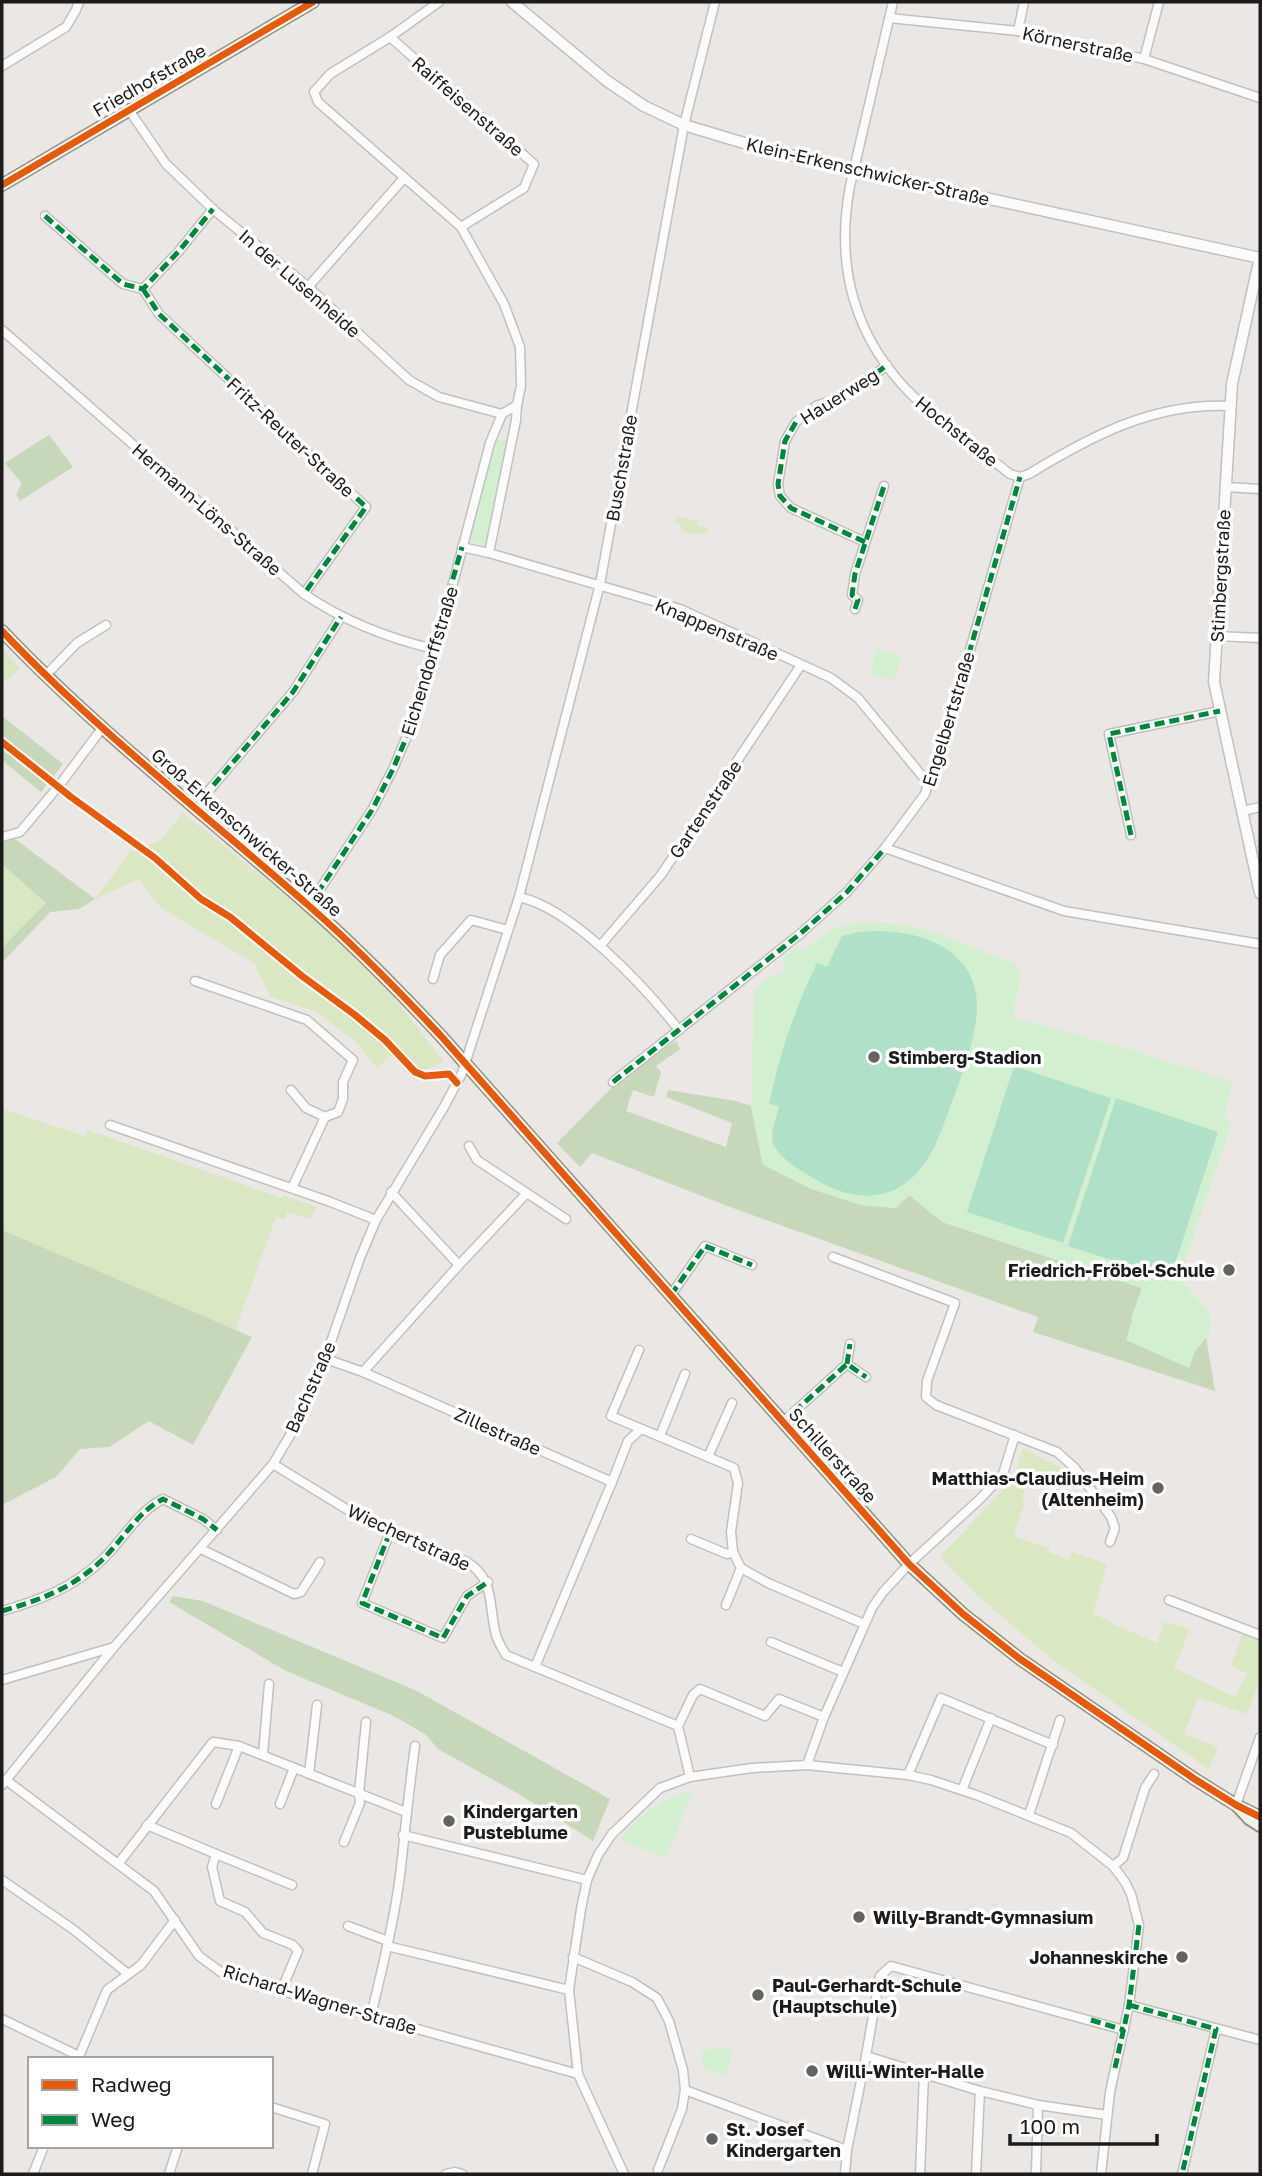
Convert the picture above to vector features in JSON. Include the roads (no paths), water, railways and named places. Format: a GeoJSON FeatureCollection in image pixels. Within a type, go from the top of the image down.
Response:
{"type":"FeatureCollection","features":[{"type":"Feature","properties":{"kind":"main road","name":"Friedhofstraße"},"geometry":{"type":"LineString","coordinates":[[2,185],[313,2]]}},
{"type":"Feature","properties":{"kind":"main road","name":"Groß-Erkenschwicker-Straße"},"geometry":{"type":"LineString","coordinates":[[2,632],[103,727],[309,906],[392,983],[464,1063]]}},
{"type":"Feature","properties":{"kind":"main road","name":"Schillerstraße"},"geometry":{"type":"LineString","coordinates":[[464,1063],[909,1564],[963,1615],[1020,1659],[1122,1730],[1236,1805],[1260,1817]]}},
{"type":"Feature","properties":{"kind":"main road","name":"Schillerstraße"},"geometry":{"type":"LineString","coordinates":[[1236,1805],[1260,1826]]}},
{"type":"Feature","properties":{"kind":"street"},"geometry":{"type":"LineString","coordinates":[[2,66],[66,27],[79,2]]}},
{"type":"Feature","properties":{"kind":"street"},"geometry":{"type":"LineString","coordinates":[[439,2],[390,37],[330,74],[314,92],[318,102],[461,227],[504,303],[520,347],[521,386],[489,552]]}},
{"type":"Feature","properties":{"kind":"street","name":"Klein-Erkenschwicker-Straße"},"geometry":{"type":"LineString","coordinates":[[512,2],[607,81],[644,106],[684,125],[771,151],[1260,258]]}},
{"type":"Feature","properties":{"kind":"street","name":"Buschstraße"},"geometry":{"type":"LineString","coordinates":[[464,1063],[519,897],[600,584],[684,125],[715,2]]}},
{"type":"Feature","properties":{"kind":"street","name":"Hochstraße"},"geometry":{"type":"LineString","coordinates":[[893,2],[846,209],[845,264],[855,305],[874,347],[914,397],[1010,474],[1020,477]]}},
{"type":"Feature","properties":{"kind":"street"},"geometry":{"type":"LineString","coordinates":[[1018,31],[1024,2]]}},
{"type":"Feature","properties":{"kind":"street"},"geometry":{"type":"LineString","coordinates":[[1144,59],[1159,2]]}},
{"type":"Feature","properties":{"kind":"street","name":"Körnerstraße"},"geometry":{"type":"LineString","coordinates":[[889,18],[1018,31],[1144,59],[1260,98]]}},
{"type":"Feature","properties":{"kind":"street","name":"Raiffeisenstraße"},"geometry":{"type":"LineString","coordinates":[[390,37],[534,164],[524,188],[461,227]]}},
{"type":"Feature","properties":{"kind":"street","name":"In der Lusenheide"},"geometry":{"type":"LineString","coordinates":[[129,110],[166,164],[213,209],[308,287],[409,380],[439,397],[502,414]]}},
{"type":"Feature","properties":{"kind":"street"},"geometry":{"type":"LineString","coordinates":[[308,287],[404,178]]}},
{"type":"Feature","properties":{"kind":"street"},"geometry":{"type":"LineString","coordinates":[[45,216],[123,285],[143,289],[213,209]]}},
{"type":"Feature","properties":{"kind":"street","name":"Stimbergstraße"},"geometry":{"type":"LineString","coordinates":[[1260,258],[1234,368],[1214,682],[1260,893]]}},
{"type":"Feature","properties":{"kind":"street","name":"Fritz-Reuter-Straße"},"geometry":{"type":"LineString","coordinates":[[143,289],[159,314],[366,507],[304,594]]}},
{"type":"Feature","properties":{"kind":"street","name":"Hermann-Löns-Straße"},"geometry":{"type":"LineString","coordinates":[[2,330],[304,594],[363,628],[434,649]]}},
{"type":"Feature","properties":{"kind":"street","name":"Hauerweg"},"geometry":{"type":"LineString","coordinates":[[865,542],[791,508],[780,496],[778,484],[785,441],[796,422],[816,406],[841,397],[887,365]]}},
{"type":"Feature","properties":{"kind":"street"},"geometry":{"type":"LineString","coordinates":[[502,414],[517,405]]}},
{"type":"Feature","properties":{"kind":"street"},"geometry":{"type":"LineString","coordinates":[[1020,477],[1083,442],[1130,421],[1184,408],[1230,406]]}},
{"type":"Feature","properties":{"kind":"street","name":"Eichendorffstraße"},"geometry":{"type":"LineString","coordinates":[[309,906],[372,810],[410,729],[491,443],[502,414]]}},
{"type":"Feature","properties":{"kind":"street","name":"Engelbertstraße"},"geometry":{"type":"LineString","coordinates":[[613,1082],[800,934],[847,892],[885,848],[925,794],[937,764],[1020,477]]}},
{"type":"Feature","properties":{"kind":"street"},"geometry":{"type":"LineString","coordinates":[[855,609],[858,600],[852,595],[855,573],[884,486]]}},
{"type":"Feature","properties":{"kind":"street"},"geometry":{"type":"LineString","coordinates":[[1225,486],[1260,489]]}},
{"type":"Feature","properties":{"kind":"street","name":"Knappenstraße"},"geometry":{"type":"LineString","coordinates":[[463,547],[489,552],[680,609],[831,678],[858,698],[928,783]]}},
{"type":"Feature","properties":{"kind":"street"},"geometry":{"type":"LineString","coordinates":[[194,808],[293,692],[341,617]]}},
{"type":"Feature","properties":{"kind":"street"},"geometry":{"type":"LineString","coordinates":[[46,675],[77,643],[106,625]]}},
{"type":"Feature","properties":{"kind":"street"},"geometry":{"type":"LineString","coordinates":[[1216,636],[1260,638]]}},
{"type":"Feature","properties":{"kind":"street","name":"Gartenstraße"},"geometry":{"type":"LineString","coordinates":[[600,946],[661,875],[801,665]]}},
{"type":"Feature","properties":{"kind":"street"},"geometry":{"type":"LineString","coordinates":[[1131,835],[1109,734],[1220,711]]}},
{"type":"Feature","properties":{"kind":"street"},"geometry":{"type":"LineString","coordinates":[[2,837],[20,832],[103,727]]}},
{"type":"Feature","properties":{"kind":"street"},"geometry":{"type":"LineString","coordinates":[[1242,811],[1260,807]]}},
{"type":"Feature","properties":{"kind":"street"},"geometry":{"type":"LineString","coordinates":[[885,848],[1064,911],[1260,944]]}},
{"type":"Feature","properties":{"kind":"street"},"geometry":{"type":"LineString","coordinates":[[519,897],[559,914],[578,927],[600,946],[679,1030]]}},
{"type":"Feature","properties":{"kind":"street"},"geometry":{"type":"LineString","coordinates":[[433,979],[440,955],[471,920],[508,930]]}},
{"type":"Feature","properties":{"kind":"street"},"geometry":{"type":"LineString","coordinates":[[195,981],[307,1020],[353,1060],[343,1082],[343,1099],[338,1112],[325,1117],[292,1188]]}},
{"type":"Feature","properties":{"kind":"street","name":"Bachstraße"},"geometry":{"type":"LineString","coordinates":[[4,1782],[114,1647],[272,1464],[302,1415],[326,1359],[359,1258],[376,1220],[444,1107],[462,1073],[464,1063]]}},
{"type":"Feature","properties":{"kind":"street"},"geometry":{"type":"LineString","coordinates":[[291,1090],[306,1108],[325,1117]]}},
{"type":"Feature","properties":{"kind":"street"},"geometry":{"type":"LineString","coordinates":[[110,1125],[376,1220]]}},
{"type":"Feature","properties":{"kind":"street"},"geometry":{"type":"LineString","coordinates":[[470,1146],[477,1160],[566,1219]]}},
{"type":"Feature","properties":{"kind":"street"},"geometry":{"type":"LineString","coordinates":[[391,1192],[459,1265]]}},
{"type":"Feature","properties":{"kind":"street"},"geometry":{"type":"LineString","coordinates":[[363,1372],[526,1194]]}},
{"type":"Feature","properties":{"kind":"street"},"geometry":{"type":"LineString","coordinates":[[671,1295],[705,1246],[752,1265]]}},
{"type":"Feature","properties":{"kind":"street"},"geometry":{"type":"LineString","coordinates":[[833,1257],[955,1303],[927,1381],[926,1397],[936,1405],[1057,1452],[1075,1468],[1111,1517],[1115,1528],[1110,1542]]}},
{"type":"Feature","properties":{"kind":"street"},"geometry":{"type":"LineString","coordinates":[[850,1344],[847,1364],[866,1377]]}},
{"type":"Feature","properties":{"kind":"street"},"geometry":{"type":"LineString","coordinates":[[639,1350],[611,1416],[734,1468],[738,1483],[731,1532],[733,1552],[741,1568],[768,1583],[864,1624]]}},
{"type":"Feature","properties":{"kind":"street","name":"Zillestraße"},"geometry":{"type":"LineString","coordinates":[[326,1359],[363,1372],[612,1482]]}},
{"type":"Feature","properties":{"kind":"street","name":"Schillerstraße"},"geometry":{"type":"LineString","coordinates":[[783,1422],[847,1364]]}},
{"type":"Feature","properties":{"kind":"street"},"geometry":{"type":"LineString","coordinates":[[660,1436],[685,1374]]}},
{"type":"Feature","properties":{"kind":"street"},"geometry":{"type":"LineString","coordinates":[[709,1457],[732,1403]]}},
{"type":"Feature","properties":{"kind":"street"},"geometry":{"type":"LineString","coordinates":[[535,1667],[628,1441],[641,1429]]}},
{"type":"Feature","properties":{"kind":"street"},"geometry":{"type":"LineString","coordinates":[[807,1765],[824,1717],[864,1624],[883,1592],[1003,1474],[1015,1435]]}},
{"type":"Feature","properties":{"kind":"street","name":"Wiechertstraße"},"geometry":{"type":"LineString","coordinates":[[272,1464],[361,1518],[476,1568],[488,1582],[496,1638],[506,1655],[678,1726]]}},
{"type":"Feature","properties":{"kind":"street"},"geometry":{"type":"LineString","coordinates":[[2,1611],[71,1586],[102,1560],[150,1505],[163,1499],[217,1530]]}},
{"type":"Feature","properties":{"kind":"street"},"geometry":{"type":"LineString","coordinates":[[390,1532],[362,1603],[443,1638],[467,1596],[488,1582]]}},
{"type":"Feature","properties":{"kind":"street"},"geometry":{"type":"LineString","coordinates":[[691,1539],[727,1554],[733,1552]]}},
{"type":"Feature","properties":{"kind":"street"},"geometry":{"type":"LineString","coordinates":[[201,1549],[294,1594],[301,1592],[320,1562]]}},
{"type":"Feature","properties":{"kind":"street"},"geometry":{"type":"LineString","coordinates":[[726,1605],[741,1568]]}},
{"type":"Feature","properties":{"kind":"street"},"geometry":{"type":"LineString","coordinates":[[1169,1600],[1260,1635]]}},
{"type":"Feature","properties":{"kind":"street"},"geometry":{"type":"LineString","coordinates":[[771,1642],[843,1672]]}},
{"type":"Feature","properties":{"kind":"street"},"geometry":{"type":"LineString","coordinates":[[2,1680],[114,1647]]}},
{"type":"Feature","properties":{"kind":"street"},"geometry":{"type":"LineString","coordinates":[[263,1755],[269,1684]]}},
{"type":"Feature","properties":{"kind":"street"},"geometry":{"type":"LineString","coordinates":[[690,1777],[678,1726],[693,1695],[700,1689],[765,1716],[779,1699],[824,1717]]}},
{"type":"Feature","properties":{"kind":"street"},"geometry":{"type":"LineString","coordinates":[[908,1775],[941,1698],[1053,1745]]}},
{"type":"Feature","properties":{"kind":"street"},"geometry":{"type":"LineString","coordinates":[[309,1774],[317,1704]]}},
{"type":"Feature","properties":{"kind":"street"},"geometry":{"type":"LineString","coordinates":[[962,1790],[991,1718]]}},
{"type":"Feature","properties":{"kind":"street"},"geometry":{"type":"LineString","coordinates":[[1030,1815],[1060,1720]]}},
{"type":"Feature","properties":{"kind":"street"},"geometry":{"type":"LineString","coordinates":[[344,1842],[360,1803],[366,1722]]}},
{"type":"Feature","properties":{"kind":"street"},"geometry":{"type":"LineString","coordinates":[[1236,1805],[1260,1737]]}},
{"type":"Feature","properties":{"kind":"street"},"geometry":{"type":"LineString","coordinates":[[118,1864],[213,1742],[239,1746],[406,1812]]}},
{"type":"Feature","properties":{"kind":"street"},"geometry":{"type":"LineString","coordinates":[[216,1804],[239,1746]]}},
{"type":"Feature","properties":{"kind":"street"},"geometry":{"type":"LineString","coordinates":[[371,2016],[388,1944],[402,1859],[415,1746]]}},
{"type":"Feature","properties":{"kind":"street"},"geometry":{"type":"LineString","coordinates":[[624,2174],[578,2074],[569,1990],[587,1880],[598,1856],[619,1826],[660,1788],[690,1777],[752,1768],[807,1765],[908,1775],[931,1780],[1030,1815],[1071,1833],[1113,1866],[1125,1882],[1139,1925],[1129,2005],[1107,2115],[1101,2174]]}},
{"type":"Feature","properties":{"kind":"street"},"geometry":{"type":"LineString","coordinates":[[280,1804],[294,1768]]}},
{"type":"Feature","properties":{"kind":"street"},"geometry":{"type":"LineString","coordinates":[[1113,1866],[1122,1858],[1145,1788],[1154,1774]]}},
{"type":"Feature","properties":{"kind":"street","name":"Richard-Wagner-Straße"},"geometry":{"type":"LineString","coordinates":[[4,1782],[154,1891],[199,1956],[225,1975],[578,2074]]}},
{"type":"Feature","properties":{"kind":"street"},"geometry":{"type":"LineString","coordinates":[[147,1825],[292,1885]]}},
{"type":"Feature","properties":{"kind":"street"},"geometry":{"type":"LineString","coordinates":[[403,1835],[587,1880]]}},
{"type":"Feature","properties":{"kind":"street"},"geometry":{"type":"LineString","coordinates":[[216,1854],[212,1867],[220,1901],[245,1912],[263,1933],[293,1945],[298,1951],[281,1991]]}},
{"type":"Feature","properties":{"kind":"street"},"geometry":{"type":"LineString","coordinates":[[2,1880],[74,1930],[128,1973]]}},
{"type":"Feature","properties":{"kind":"street"},"geometry":{"type":"LineString","coordinates":[[2,2018],[78,2057],[107,1990],[141,1965],[175,1920]]}},
{"type":"Feature","properties":{"kind":"street"},"geometry":{"type":"LineString","coordinates":[[348,1926],[388,1944],[569,1990]]}},
{"type":"Feature","properties":{"kind":"street"},"geometry":{"type":"LineString","coordinates":[[573,1957],[632,1982],[657,1998],[669,2021],[684,2070],[685,2090],[682,2109],[658,2170]]}},
{"type":"Feature","properties":{"kind":"street"},"geometry":{"type":"LineString","coordinates":[[845,2174],[847,2150],[880,1976],[891,1966],[1124,2030]]}},
{"type":"Feature","properties":{"kind":"street"},"geometry":{"type":"LineString","coordinates":[[1129,2005],[1260,2040]]}},
{"type":"Feature","properties":{"kind":"street"},"geometry":{"type":"LineString","coordinates":[[1182,2174],[1216,2029]]}},
{"type":"Feature","properties":{"kind":"street"},"geometry":{"type":"LineString","coordinates":[[866,2056],[980,2091],[1038,2105],[1107,2115]]}},
{"type":"Feature","properties":{"kind":"street"},"geometry":{"type":"LineString","coordinates":[[920,2174],[924,2074]]}},
{"type":"Feature","properties":{"kind":"street"},"geometry":{"type":"LineString","coordinates":[[685,2090],[847,2150]]}},
{"type":"Feature","properties":{"kind":"street"},"geometry":{"type":"LineString","coordinates":[[976,2174],[980,2091]]}},
{"type":"Feature","properties":{"kind":"street"},"geometry":{"type":"LineString","coordinates":[[1035,2174],[1038,2105]]}},
{"type":"Feature","properties":{"kind":"street"},"geometry":{"type":"LineString","coordinates":[[273,2108],[325,2124],[312,2174]]}},
{"type":"Feature","properties":{"kind":"street"},"geometry":{"type":"LineString","coordinates":[[33,2174],[43,2148]]}},
{"type":"Feature","properties":{"kind":"street"},"geometry":{"type":"LineString","coordinates":[[169,2174],[177,2148]]}},
{"type":"Feature","properties":{"kind":"place","name":"Stimberg-Stadion"},"geometry":{"type":"Point","coordinates":[874,1057]}},
{"type":"Feature","properties":{"kind":"place","name":"Friedrich-Fröbel-Schule"},"geometry":{"type":"Point","coordinates":[1229,1270]}},
{"type":"Feature","properties":{"kind":"place","name":"Matthias-Claudius-Heim (Altenheim)"},"geometry":{"type":"Point","coordinates":[1158,1488]}},
{"type":"Feature","properties":{"kind":"place","name":"Kindergarten Pusteblume"},"geometry":{"type":"Point","coordinates":[449,1821]}},
{"type":"Feature","properties":{"kind":"place","name":"Willy-Brandt-Gymnasium"},"geometry":{"type":"Point","coordinates":[859,1917]}},
{"type":"Feature","properties":{"kind":"place","name":"Johanneskirche"},"geometry":{"type":"Point","coordinates":[1182,1957]}},
{"type":"Feature","properties":{"kind":"place","name":"Paul-Gerhardt-Schule (Hauptschule)"},"geometry":{"type":"Point","coordinates":[758,1995]}},
{"type":"Feature","properties":{"kind":"place","name":"Willi-Winter-Halle"},"geometry":{"type":"Point","coordinates":[812,2071]}},
{"type":"Feature","properties":{"kind":"place","name":"St. Josef Kindergarten"},"geometry":{"type":"Point","coordinates":[712,2139]}}]}
